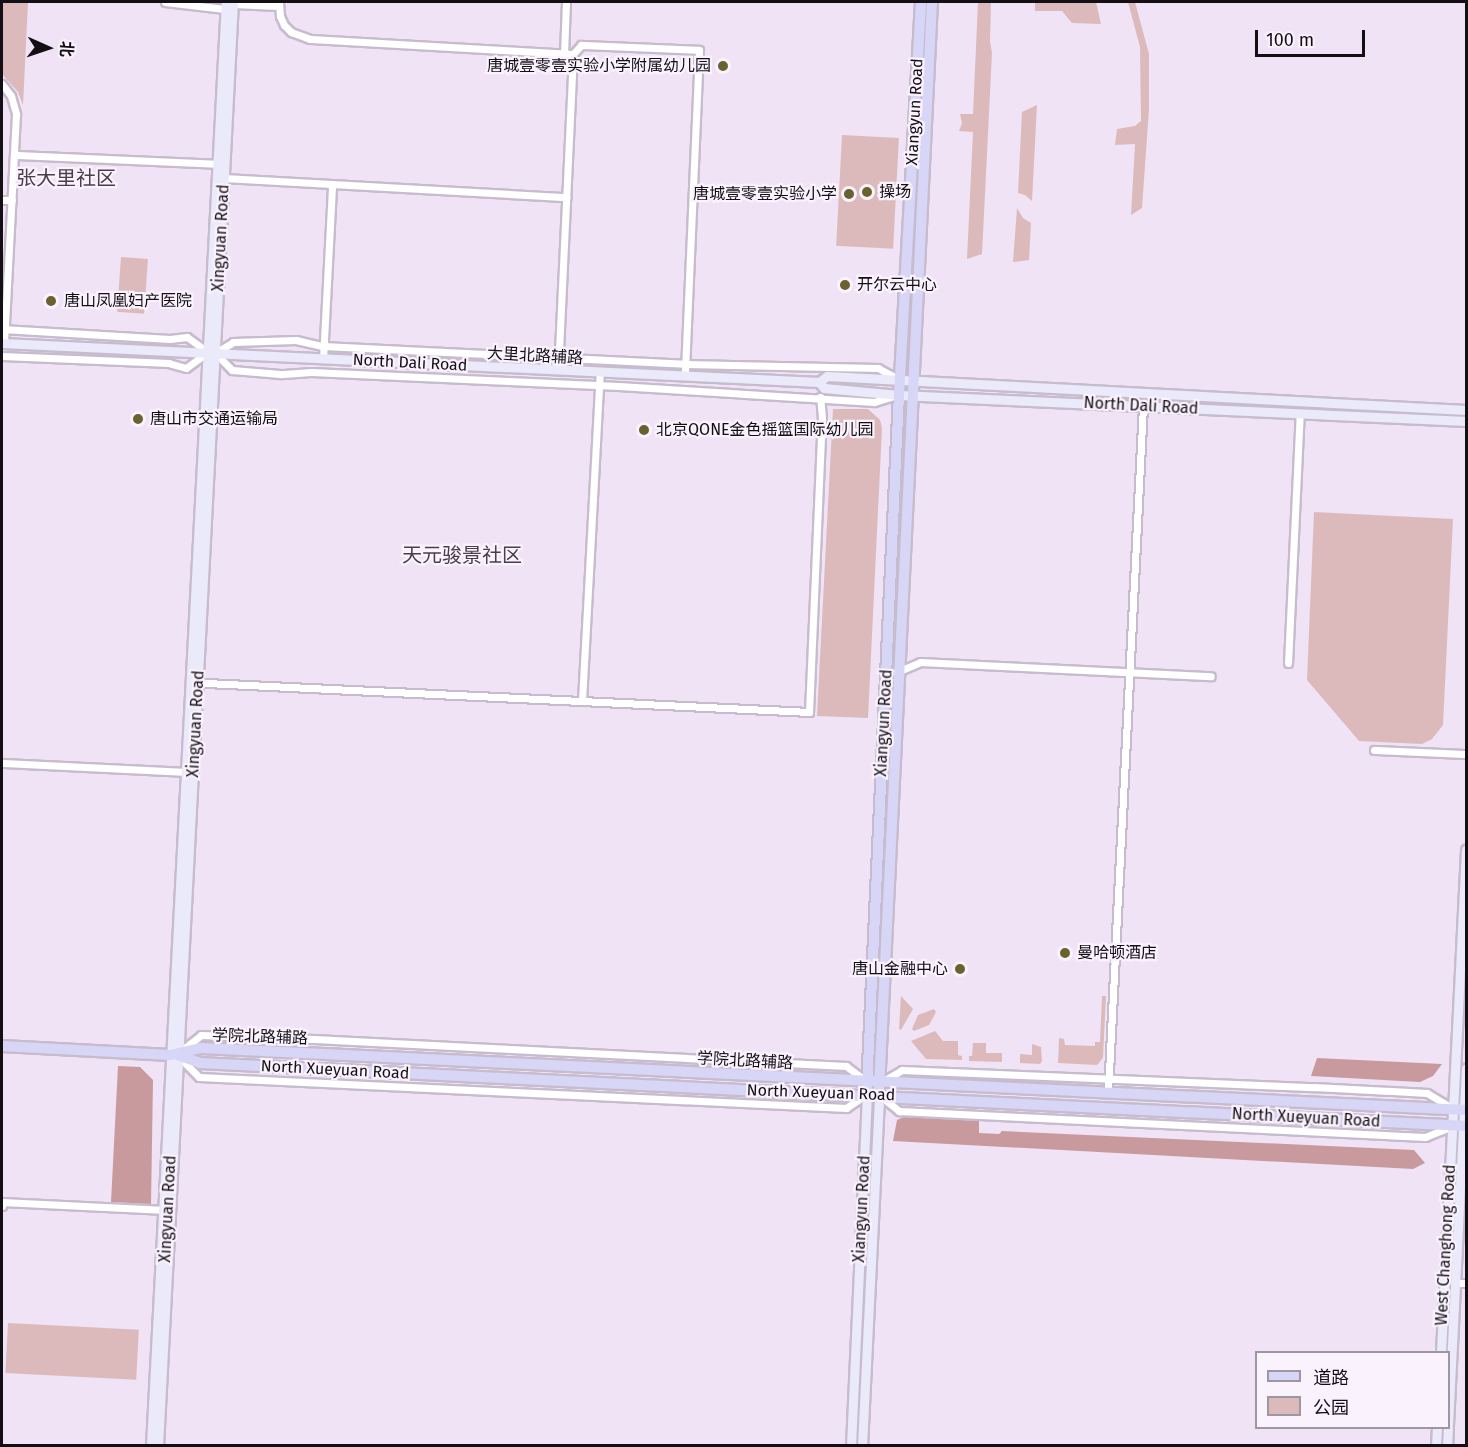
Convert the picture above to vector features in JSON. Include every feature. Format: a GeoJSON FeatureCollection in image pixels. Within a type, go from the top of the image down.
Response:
{"type":"FeatureCollection","features":[{"type":"Feature","properties":{"kind":"main road","name":"Xiangyun Road"},"geometry":{"type":"LineString","coordinates":[[862,1446],[899,395],[902,381],[921,2]]}},
{"type":"Feature","properties":{"kind":"main road","name":"Xiangyun Road"},"geometry":{"type":"LineString","coordinates":[[875,1087],[914,382],[932,2]]}},
{"type":"Feature","properties":{"kind":"main road","name":"Xingyuan Road"},"geometry":{"type":"LineString","coordinates":[[151,1446],[211,352],[218,164],[229,4]]}},
{"type":"Feature","properties":{"kind":"main road","name":"Xingyuan Road"},"geometry":{"type":"LineString","coordinates":[[211,352],[224,178],[229,4]]}},
{"type":"Feature","properties":{"kind":"main road","name":"North Dali Road"},"geometry":{"type":"LineString","coordinates":[[3,343],[819,382],[827,376],[1467,410]]}},
{"type":"Feature","properties":{"kind":"main road","name":"North Dali Road"},"geometry":{"type":"LineString","coordinates":[[819,382],[824,388],[913,396],[1467,421]]}},
{"type":"Feature","properties":{"kind":"main road","name":"West Changhong Road"},"geometry":{"type":"LineString","coordinates":[[1463,1110],[1467,850]]}},
{"type":"Feature","properties":{"kind":"main road","name":"North Xueyuan Road"},"geometry":{"type":"LineString","coordinates":[[2,1046],[173,1055],[200,1063],[771,1092],[867,1095],[875,1087],[1108,1092],[1463,1110]]}},
{"type":"Feature","properties":{"kind":"main road","name":"North Xueyuan Road"},"geometry":{"type":"LineString","coordinates":[[173,1055],[201,1048],[460,1062],[875,1087],[1162,1110],[1462,1126]]}},
{"type":"Feature","properties":{"kind":"main road"},"geometry":{"type":"LineString","coordinates":[[459,1076],[460,1062]]}},
{"type":"Feature","properties":{"kind":"main road","name":"West Changhong Road"},"geometry":{"type":"LineString","coordinates":[[1450,1385],[1462,1126],[1467,1068]]}},
{"type":"Feature","properties":{"kind":"main road","name":"Xiangyun Road"},"geometry":{"type":"LineString","coordinates":[[851,1446],[867,1095]]}},
{"type":"Feature","properties":{"kind":"main road"},"geometry":{"type":"LineString","coordinates":[[1162,1110],[1163,1095]]}},
{"type":"Feature","properties":{"kind":"main road","name":"West Changhong Road"},"geometry":{"type":"LineString","coordinates":[[1441,1351],[1462,1126]]}},
{"type":"Feature","properties":{"kind":"main road","name":"Xingyuan Road"},"geometry":{"type":"LineString","coordinates":[[158,1446],[165,1210]]}},
{"type":"Feature","properties":{"kind":"main road"},"geometry":{"type":"LineString","coordinates":[[1436,1446],[1437,1429]]}},
{"type":"Feature","properties":{"kind":"main road","name":"West Changhong Road"},"geometry":{"type":"LineString","coordinates":[[1448,1429],[1448,1446]]}},
{"type":"Feature","properties":{"kind":"street"},"geometry":{"type":"LineString","coordinates":[[165,2],[279,4],[284,25],[291,32],[310,39],[573,54]]}},
{"type":"Feature","properties":{"kind":"street"},"geometry":{"type":"LineString","coordinates":[[564,54],[566,2]]}},
{"type":"Feature","properties":{"kind":"street"},"geometry":{"type":"LineString","coordinates":[[558,370],[573,54],[581,45],[699,50],[685,376]]}},
{"type":"Feature","properties":{"kind":"street"},"geometry":{"type":"LineString","coordinates":[[2,84],[11,96],[16,114],[3,343]]}},
{"type":"Feature","properties":{"kind":"street"},"geometry":{"type":"LineString","coordinates":[[15,155],[218,164]]}},
{"type":"Feature","properties":{"kind":"street"},"geometry":{"type":"LineString","coordinates":[[224,178],[566,197]]}},
{"type":"Feature","properties":{"kind":"street"},"geometry":{"type":"LineString","coordinates":[[323,359],[332,185]]}},
{"type":"Feature","properties":{"kind":"street"},"geometry":{"type":"LineString","coordinates":[[2,200],[12,200]]}},
{"type":"Feature","properties":{"kind":"street","name":"大里北路辅路"},"geometry":{"type":"LineString","coordinates":[[3,329],[170,339],[187,337],[211,352],[232,370],[268,373],[311,372],[599,385],[874,402],[899,395]]}},
{"type":"Feature","properties":{"kind":"street","name":"大里北路辅路"},"geometry":{"type":"LineString","coordinates":[[2,356],[169,363],[186,368],[211,352],[233,342],[296,340],[323,346],[686,364],[878,368],[902,381]]}},
{"type":"Feature","properties":{"kind":"street"},"geometry":{"type":"LineString","coordinates":[[582,701],[600,372]]}},
{"type":"Feature","properties":{"kind":"street"},"geometry":{"type":"LineString","coordinates":[[206,683],[809,712],[822,418],[820,397]]}},
{"type":"Feature","properties":{"kind":"street"},"geometry":{"type":"LineString","coordinates":[[1108,1092],[1143,406]]}},
{"type":"Feature","properties":{"kind":"street"},"geometry":{"type":"LineString","coordinates":[[1288,663],[1300,413]]}},
{"type":"Feature","properties":{"kind":"street"},"geometry":{"type":"LineString","coordinates":[[897,672],[920,662],[1211,676]]}},
{"type":"Feature","properties":{"kind":"street"},"geometry":{"type":"LineString","coordinates":[[1374,750],[1467,754]]}},
{"type":"Feature","properties":{"kind":"street"},"geometry":{"type":"LineString","coordinates":[[2,763],[189,772]]}},
{"type":"Feature","properties":{"kind":"street","name":"学院北路辅路"},"geometry":{"type":"LineString","coordinates":[[173,1055],[201,1035],[846,1066],[875,1087],[899,1111],[1425,1137],[1462,1126]]}},
{"type":"Feature","properties":{"kind":"street"},"geometry":{"type":"LineString","coordinates":[[312,1054],[314,1040]]}},
{"type":"Feature","properties":{"kind":"street"},"geometry":{"type":"LineString","coordinates":[[460,1062],[461,1047]]}},
{"type":"Feature","properties":{"kind":"street"},"geometry":{"type":"LineString","coordinates":[[173,1055],[200,1077],[846,1108],[867,1095]]}},
{"type":"Feature","properties":{"kind":"street"},"geometry":{"type":"LineString","coordinates":[[309,1081],[310,1068]]}},
{"type":"Feature","properties":{"kind":"street"},"geometry":{"type":"LineString","coordinates":[[875,1087],[902,1070],[1164,1080],[1427,1093],[1463,1110]]}},
{"type":"Feature","properties":{"kind":"street"},"geometry":{"type":"LineString","coordinates":[[458,1089],[459,1076]]}},
{"type":"Feature","properties":{"kind":"street"},"geometry":{"type":"LineString","coordinates":[[1163,1095],[1164,1080]]}},
{"type":"Feature","properties":{"kind":"street"},"geometry":{"type":"LineString","coordinates":[[1307,1101],[1314,1087]]}},
{"type":"Feature","properties":{"kind":"street"},"geometry":{"type":"LineString","coordinates":[[770,1104],[771,1092]]}},
{"type":"Feature","properties":{"kind":"street"},"geometry":{"type":"LineString","coordinates":[[1162,1110],[1162,1124]]}},
{"type":"Feature","properties":{"kind":"street"},"geometry":{"type":"LineString","coordinates":[[2,1206],[2,1202],[165,1210]]}},
{"type":"Feature","properties":{"kind":"street"},"geometry":{"type":"LineString","coordinates":[[1455,1283],[1467,1283]]}},
{"type":"Feature","properties":{"kind":"green space"},"geometry":{"type":"Polygon","coordinates":[[[2,2],[28,2],[23,105],[18,92],[2,74],[2,2]]]}},
{"type":"Feature","properties":{"kind":"green space"},"geometry":{"type":"Polygon","coordinates":[[[978,2],[991,2],[992,53],[982,254],[967,259],[973,132],[959,131],[962,123],[960,114],[973,114],[978,2]]]}},
{"type":"Feature","properties":{"kind":"green space"},"geometry":{"type":"Polygon","coordinates":[[[1035,2],[1096,2],[1101,24],[1072,23],[1062,11],[1035,11],[1035,2]]]}},
{"type":"Feature","properties":{"kind":"green space"},"geometry":{"type":"Polygon","coordinates":[[[1128,2],[1135,2],[1149,54],[1149,109],[1142,208],[1131,215],[1135,144],[1115,145],[1117,129],[1135,126],[1141,121],[1140,47],[1128,2]]]}},
{"type":"Feature","properties":{"kind":"green space"},"geometry":{"type":"Polygon","coordinates":[[[1037,105],[1032,201],[1018,193],[1022,112],[1037,105]]]}},
{"type":"Feature","properties":{"kind":"green space","name":"操场"},"geometry":{"type":"Polygon","coordinates":[[[842,135],[899,138],[893,249],[836,246],[842,135]]]}},
{"type":"Feature","properties":{"kind":"green space"},"geometry":{"type":"Polygon","coordinates":[[[1017,208],[1023,218],[1031,223],[1029,260],[1013,262],[1017,208]]]}},
{"type":"Feature","properties":{"kind":"green space"},"geometry":{"type":"Polygon","coordinates":[[[121,257],[148,259],[144,314],[117,312],[121,257]]]}},
{"type":"Feature","properties":{"kind":"green space"},"geometry":{"type":"Polygon","coordinates":[[[833,409],[868,409],[880,420],[882,428],[868,718],[817,716],[833,409]]]}},
{"type":"Feature","properties":{"kind":"green space"},"geometry":{"type":"Polygon","coordinates":[[[1314,512],[1453,519],[1443,725],[1432,739],[1422,744],[1359,741],[1307,680],[1314,512]]]}},
{"type":"Feature","properties":{"kind":"green space"},"geometry":{"type":"Polygon","coordinates":[[[901,996],[913,1009],[901,1030],[899,1029],[901,996]]]}},
{"type":"Feature","properties":{"kind":"green space"},"geometry":{"type":"Polygon","coordinates":[[[1102,996],[1106,996],[1103,1058],[1097,1065],[1058,1063],[1059,1038],[1064,1039],[1065,1045],[1095,1046],[1095,1042],[1100,1042],[1102,996]]]}},
{"type":"Feature","properties":{"kind":"green space"},"geometry":{"type":"Polygon","coordinates":[[[934,1009],[936,1012],[929,1025],[914,1031],[912,1029],[918,1015],[934,1009]]]}},
{"type":"Feature","properties":{"kind":"green space"},"geometry":{"type":"Polygon","coordinates":[[[935,1031],[943,1041],[958,1041],[958,1055],[962,1056],[962,1060],[926,1059],[911,1041],[935,1031]]]}},
{"type":"Feature","properties":{"kind":"green space"},"geometry":{"type":"Polygon","coordinates":[[[973,1043],[986,1043],[986,1053],[1002,1053],[1002,1062],[969,1061],[969,1056],[972,1056],[973,1043]]]}},
{"type":"Feature","properties":{"kind":"green space"},"geometry":{"type":"Polygon","coordinates":[[[1032,1044],[1041,1047],[1042,1061],[1040,1064],[1020,1063],[1020,1054],[1032,1055],[1032,1044]]]}},
{"type":"Feature","properties":{"kind":"green space"},"geometry":{"type":"Polygon","coordinates":[[[8,1323],[139,1330],[136,1380],[5,1373],[8,1323]]]}},
{"type":"Feature","properties":{"kind":"shaded area"},"geometry":{"type":"Polygon","coordinates":[[[1317,1058],[1442,1064],[1433,1076],[1420,1082],[1311,1076],[1317,1058]]]}},
{"type":"Feature","properties":{"kind":"shaded area"},"geometry":{"type":"Polygon","coordinates":[[[118,1066],[140,1067],[153,1080],[151,1204],[111,1202],[118,1066]]]}},
{"type":"Feature","properties":{"kind":"shaded area"},"geometry":{"type":"Polygon","coordinates":[[[906,1116],[979,1120],[979,1133],[999,1134],[1002,1131],[1414,1150],[1425,1163],[1413,1169],[893,1141],[897,1120],[906,1116]]]}},
{"type":"Feature","properties":{"kind":"place","name":"唐城壹零壹实验小学附属幼儿园"},"geometry":{"type":"Point","coordinates":[723,66]}},
{"type":"Feature","properties":{"kind":"place","name":"操场"},"geometry":{"type":"Point","coordinates":[867,192]}},
{"type":"Feature","properties":{"kind":"place","name":"唐城壹零壹实验小学"},"geometry":{"type":"Point","coordinates":[849,194]}},
{"type":"Feature","properties":{"kind":"place","name":"开尔云中心"},"geometry":{"type":"Point","coordinates":[845,285]}},
{"type":"Feature","properties":{"kind":"place","name":"唐山凤凰妇产医院"},"geometry":{"type":"Point","coordinates":[51,301]}},
{"type":"Feature","properties":{"kind":"place","name":"唐山市交通运输局"},"geometry":{"type":"Point","coordinates":[138,419]}},
{"type":"Feature","properties":{"kind":"place","name":"北京QONE金色摇篮国际幼儿园"},"geometry":{"type":"Point","coordinates":[644,430]}},
{"type":"Feature","properties":{"kind":"place","name":"曼哈顿酒店"},"geometry":{"type":"Point","coordinates":[1065,953]}},
{"type":"Feature","properties":{"kind":"place","name":"唐山金融中心"},"geometry":{"type":"Point","coordinates":[960,969]}},
{"type":"Feature","properties":{"kind":"district","name":"张大里社区"},"geometry":{"type":"Point","coordinates":[66,178]}},
{"type":"Feature","properties":{"kind":"district","name":"天元骏景社区"},"geometry":{"type":"Point","coordinates":[462,555]}}]}
